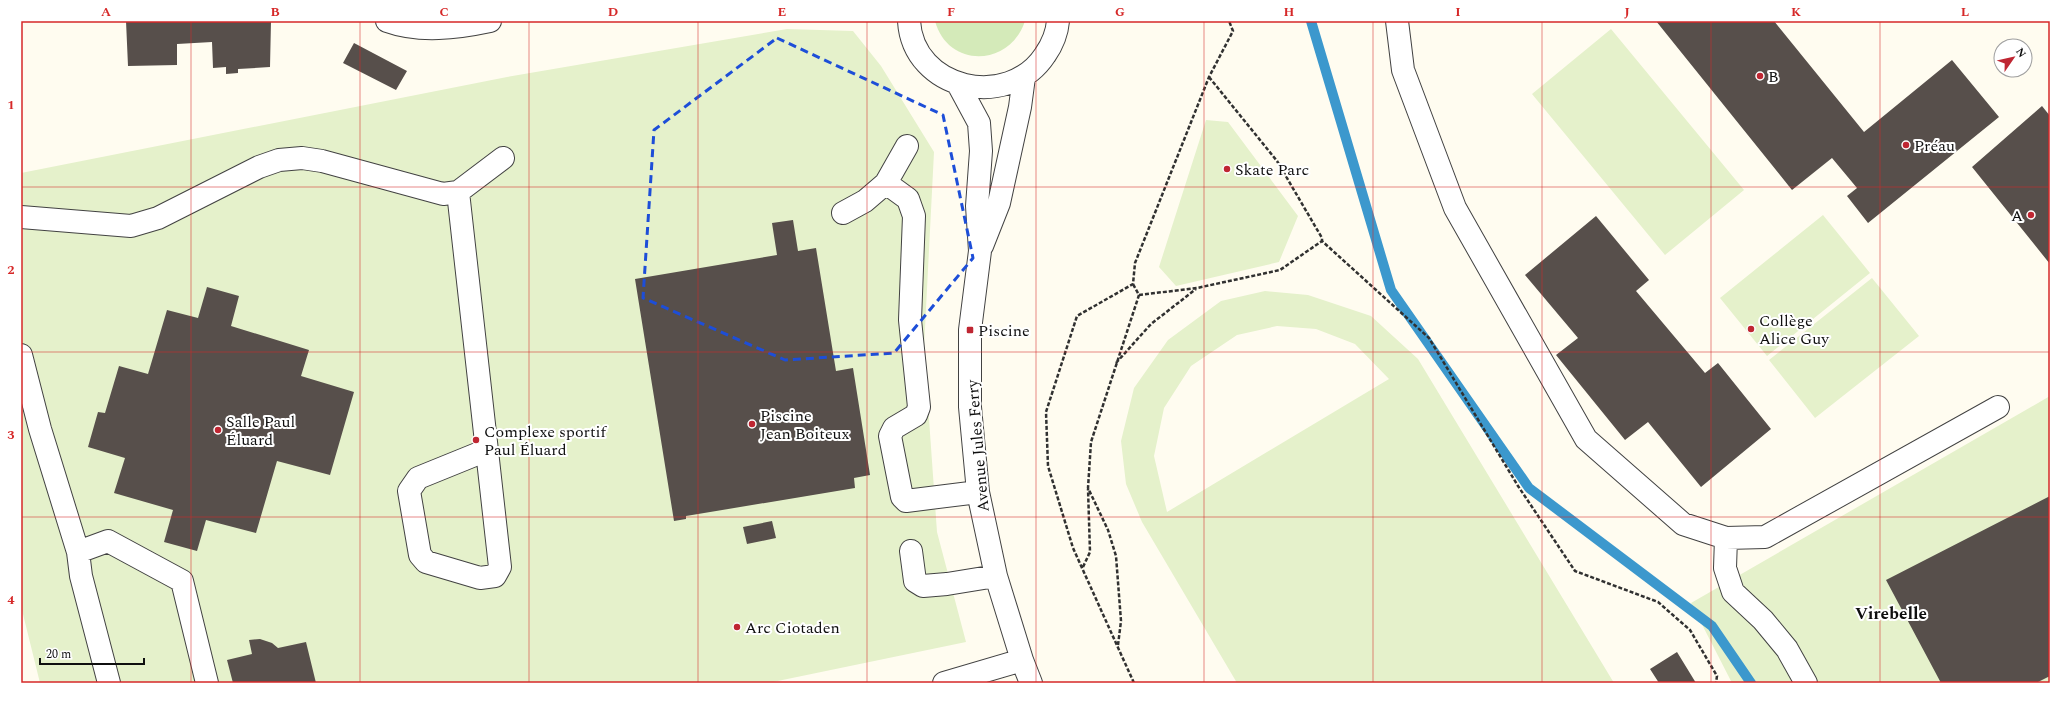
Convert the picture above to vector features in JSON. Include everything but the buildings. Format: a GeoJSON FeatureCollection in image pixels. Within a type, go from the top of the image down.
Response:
{"type":"FeatureCollection","features":[{"type":"Feature","properties":{"kind":"street"},"geometry":{"type":"LineString","coordinates":[[387,21],[418,28],[458,27],[490,21]]}},
{"type":"Feature","properties":{"kind":"street"},"geometry":{"type":"LineString","coordinates":[[909,21],[915,44],[925,61],[940,75],[958,84],[974,88],[991,88],[1008,84],[1024,76],[1040,63],[1051,46],[1058,21]]}},
{"type":"Feature","properties":{"kind":"street"},"geometry":{"type":"LineString","coordinates":[[1397,21],[1403,70],[1455,208],[1586,439],[1683,524],[1726,538],[1765,537],[1998,407]]}},
{"type":"Feature","properties":{"kind":"street","name":"Avenue Jules Ferry"},"geometry":{"type":"LineString","coordinates":[[980,251],[999,203],[1020,106],[1024,76]]}},
{"type":"Feature","properties":{"kind":"street","name":"Avenue Jules Ferry"},"geometry":{"type":"LineString","coordinates":[[958,84],[978,123],[982,151],[977,206],[980,251],[970,330],[970,407],[978,492],[996,576],[1022,660],[1031,683]]}},
{"type":"Feature","properties":{"kind":"street"},"geometry":{"type":"LineString","coordinates":[[843,213],[865,201],[886,183],[907,146]]}},
{"type":"Feature","properties":{"kind":"street"},"geometry":{"type":"LineString","coordinates":[[21,217],[131,226],[158,218],[259,167],[279,160],[302,158],[322,161],[443,194],[458,192],[503,158]]}},
{"type":"Feature","properties":{"kind":"street"},"geometry":{"type":"LineString","coordinates":[[886,183],[908,199],[914,216],[910,320],[919,407],[916,415],[894,428],[890,436],[902,497],[906,501],[978,492]]}},
{"type":"Feature","properties":{"kind":"street"},"geometry":{"type":"LineString","coordinates":[[458,192],[487,450],[500,567],[495,576],[480,578],[426,562],[420,555],[410,491],[418,478],[487,450]]}},
{"type":"Feature","properties":{"kind":"street"},"geometry":{"type":"LineString","coordinates":[[21,354],[40,429],[78,552],[81,576],[109,683]]}},
{"type":"Feature","properties":{"kind":"street"},"geometry":{"type":"LineString","coordinates":[[1726,538],[1725,568],[1733,592],[1763,620],[1787,649],[1806,683]]}},
{"type":"Feature","properties":{"kind":"street"},"geometry":{"type":"LineString","coordinates":[[78,552],[108,541],[182,581],[207,683]]}},
{"type":"Feature","properties":{"kind":"street"},"geometry":{"type":"LineString","coordinates":[[911,551],[915,580],[923,586],[947,584],[996,576]]}},
{"type":"Feature","properties":{"kind":"street"},"geometry":{"type":"LineString","coordinates":[[944,683],[1022,660]]}},
{"type":"Feature","properties":{"kind":"path"},"geometry":{"type":"LineString","coordinates":[[1082,567],[1090,552],[1088,488],[1091,442],[1139,295],[1133,284],[1135,263],[1209,77],[1233,31],[1229,21]]}},
{"type":"Feature","properties":{"kind":"path"},"geometry":{"type":"LineString","coordinates":[[1209,77],[1277,161],[1322,238],[1322,241],[1429,338],[1518,486],[1576,571],[1658,602],[1690,630],[1717,676],[1716,683]]}},
{"type":"Feature","properties":{"kind":"path"},"geometry":{"type":"LineString","coordinates":[[1139,295],[1197,288],[1280,270],[1322,241]]}},
{"type":"Feature","properties":{"kind":"path"},"geometry":{"type":"LineString","coordinates":[[1133,284],[1077,316],[1046,412],[1048,466],[1073,548],[1135,682]]}},
{"type":"Feature","properties":{"kind":"path"},"geometry":{"type":"LineString","coordinates":[[1115,365],[1151,324],[1197,288]]}},
{"type":"Feature","properties":{"kind":"path"},"geometry":{"type":"LineString","coordinates":[[1088,488],[1108,530],[1116,556],[1121,621],[1118,646]]}},
{"type":"Feature","properties":{"kind":"highlighted area"},"geometry":{"type":"Polygon","coordinates":[[[777,38],[943,115],[973,258],[894,353],[785,360],[643,298],[654,130],[777,38]]]}},
{"type":"Feature","properties":{"kind":"green space"},"geometry":{"type":"Polygon","coordinates":[[[935,21],[1025,21],[1017,36],[1006,47],[993,54],[979,56],[965,54],[952,48],[942,37],[935,21]]]}},
{"type":"Feature","properties":{"kind":"green space","name":"Complexe sportif Paul Éluard"},"geometry":{"type":"Polygon","coordinates":[[[787,29],[853,31],[881,66],[934,152],[924,348],[937,532],[966,642],[768,683],[40,683],[21,606],[21,173],[507,77],[787,29]]]}},
{"type":"Feature","properties":{"kind":"green space"},"geometry":{"type":"Polygon","coordinates":[[[1611,29],[1744,190],[1665,255],[1532,94],[1611,29]]]}},
{"type":"Feature","properties":{"kind":"green space","name":"Skate Parc"},"geometry":{"type":"Polygon","coordinates":[[[1206,120],[1228,122],[1298,216],[1279,262],[1176,286],[1159,267],[1206,120]]]}},
{"type":"Feature","properties":{"kind":"green space"},"geometry":{"type":"Polygon","coordinates":[[[1823,215],[1870,273],[1767,356],[1720,298],[1823,215]]]}},
{"type":"Feature","properties":{"kind":"green space"},"geometry":{"type":"Polygon","coordinates":[[[1872,278],[1919,336],[1815,418],[1769,360],[1872,278]]]}},
{"type":"Feature","properties":{"kind":"green space"},"geometry":{"type":"Polygon","coordinates":[[[1265,291],[1308,295],[1371,316],[1418,359],[1614,683],[1237,683],[1142,522],[1126,484],[1121,441],[1134,388],[1168,340],[1221,301],[1265,291]],[[1277,326],[1237,335],[1191,366],[1164,408],[1154,456],[1167,512],[1389,379],[1355,344],[1316,329],[1277,326]]]}},
{"type":"Feature","properties":{"kind":"green space"},"geometry":{"type":"Polygon","coordinates":[[[2050,396],[2050,683],[1732,683],[1691,603],[2050,396]]]}},
{"type":"Feature","properties":{"kind":"waterway"},"geometry":{"type":"LineString","coordinates":[[1311,21],[1391,290],[1529,488],[1712,626],[1751,683]]}},
{"type":"Feature","properties":{"kind":"place","name":"B"},"geometry":{"type":"Point","coordinates":[1760,76]}},
{"type":"Feature","properties":{"kind":"place","name":"Préau"},"geometry":{"type":"Point","coordinates":[1906,145]}},
{"type":"Feature","properties":{"kind":"place","name":"Skate Parc"},"geometry":{"type":"Point","coordinates":[1227,169]}},
{"type":"Feature","properties":{"kind":"place","name":"A"},"geometry":{"type":"Point","coordinates":[2031,215]}},
{"type":"Feature","properties":{"kind":"place","name":"Collège Alice Guy"},"geometry":{"type":"Point","coordinates":[1751,329]}},
{"type":"Feature","properties":{"kind":"place","name":"Piscine"},"geometry":{"type":"Point","coordinates":[970,330]}},
{"type":"Feature","properties":{"kind":"place","name":"Piscine Jean Boiteux"},"geometry":{"type":"Point","coordinates":[752,424]}},
{"type":"Feature","properties":{"kind":"place","name":"Salle Paul Éluard"},"geometry":{"type":"Point","coordinates":[218,430]}},
{"type":"Feature","properties":{"kind":"place","name":"Complexe sportif Paul Éluard"},"geometry":{"type":"Point","coordinates":[476,440]}},
{"type":"Feature","properties":{"kind":"place","name":"Arc Ciotaden"},"geometry":{"type":"Point","coordinates":[737,627]}},
{"type":"Feature","properties":{"kind":"district","name":"Virebelle"},"geometry":{"type":"Point","coordinates":[1891,613]}}]}
